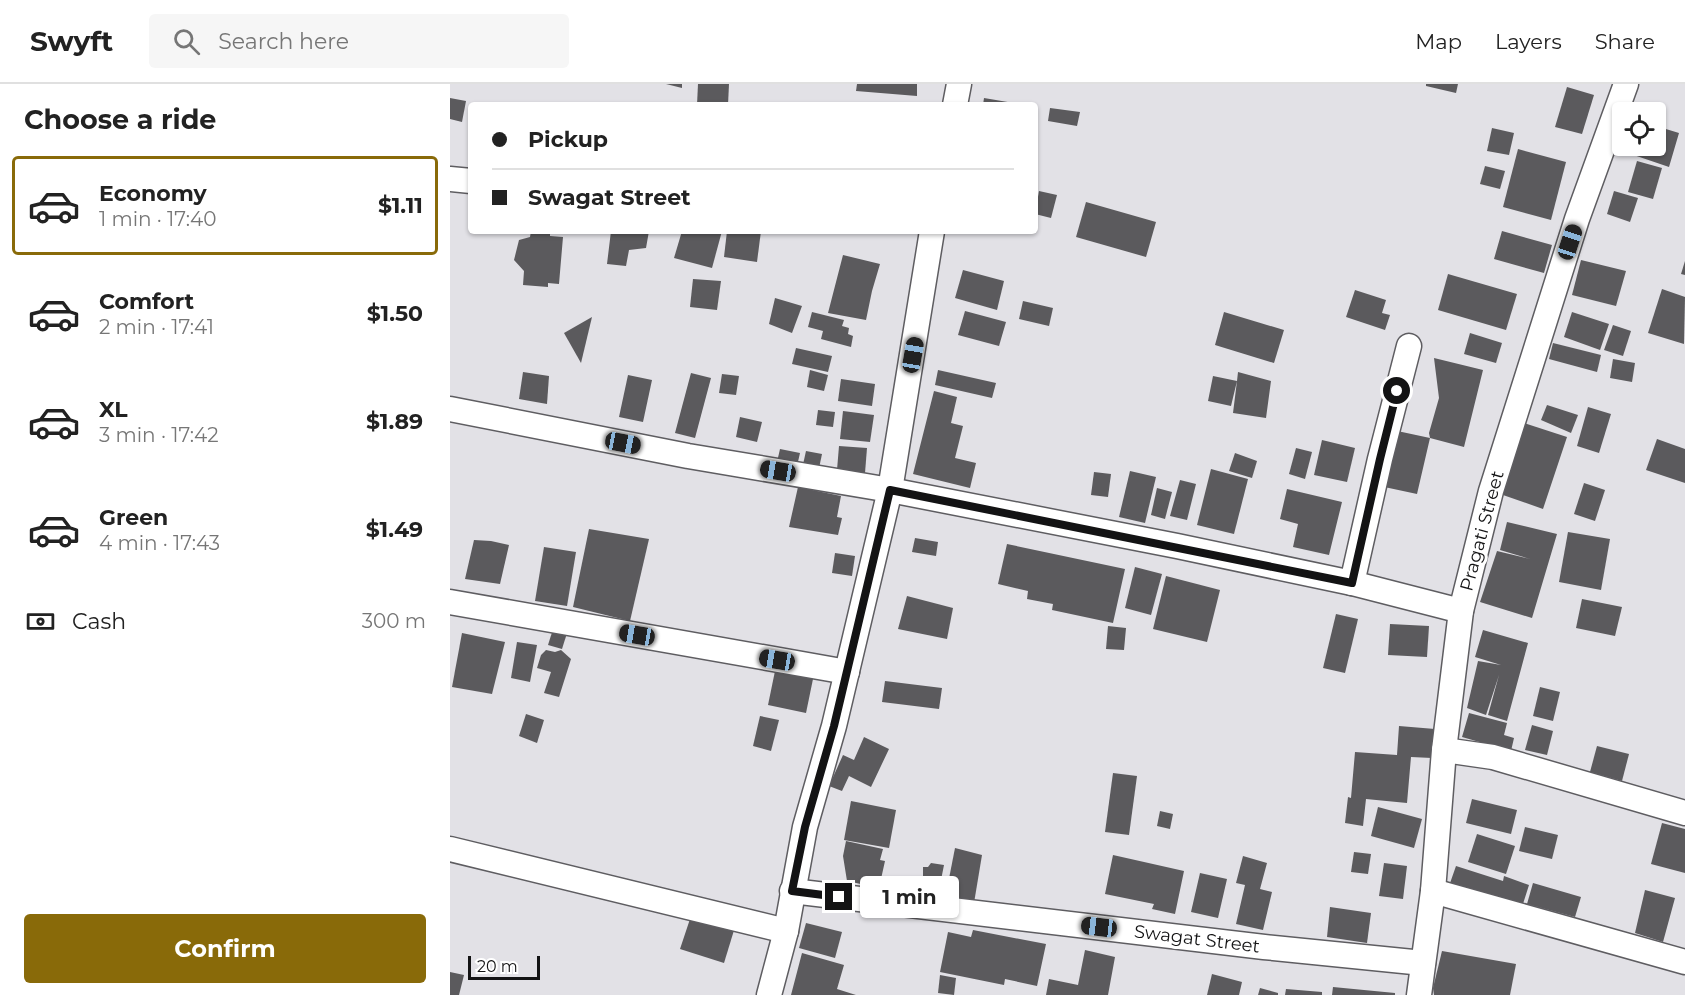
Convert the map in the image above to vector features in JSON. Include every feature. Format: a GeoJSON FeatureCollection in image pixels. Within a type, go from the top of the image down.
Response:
{"type":"FeatureCollection","features":[{"type":"Feature","properties":{"kind":"street"},"geometry":{"type":"LineString","coordinates":[[956,102],[959,84]]}},
{"type":"Feature","properties":{"kind":"street","name":"Pragati Street"},"geometry":{"type":"LineString","coordinates":[[1419,995],[1433,891],[1444,750],[1461,611],[1491,491],[1577,219],[1626,84]]}},
{"type":"Feature","properties":{"kind":"street"},"geometry":{"type":"LineString","coordinates":[[450,179],[468,181]]}},
{"type":"Feature","properties":{"kind":"street"},"geometry":{"type":"LineString","coordinates":[[769,995],[786,931],[805,827],[834,726],[890,490],[932,234]]}},
{"type":"Feature","properties":{"kind":"street"},"geometry":{"type":"LineString","coordinates":[[1352,583],[1409,346]]}},
{"type":"Feature","properties":{"kind":"street"},"geometry":{"type":"LineString","coordinates":[[450,408],[688,456],[890,490],[1352,583],[1461,611]]}},
{"type":"Feature","properties":{"kind":"street"},"geometry":{"type":"LineString","coordinates":[[450,602],[847,672]]}},
{"type":"Feature","properties":{"kind":"street"},"geometry":{"type":"LineString","coordinates":[[1444,750],[1493,757],[1685,813]]}},
{"type":"Feature","properties":{"kind":"street"},"geometry":{"type":"LineString","coordinates":[[450,849],[786,931]]}},
{"type":"Feature","properties":{"kind":"street","name":"Swagat Street"},"geometry":{"type":"LineString","coordinates":[[792,891],[1264,947],[1423,963]]}},
{"type":"Feature","properties":{"kind":"street"},"geometry":{"type":"LineString","coordinates":[[1433,891],[1685,963]]}},
{"type":"Feature","properties":{"kind":"building"},"geometry":{"type":"Polygon","coordinates":[[[666,84],[682,84],[682,88],[666,84]]]}},
{"type":"Feature","properties":{"kind":"building"},"geometry":{"type":"Polygon","coordinates":[[[698,84],[729,84],[728,102],[697,102],[698,84]]]}},
{"type":"Feature","properties":{"kind":"building"},"geometry":{"type":"Polygon","coordinates":[[[857,84],[917,84],[917,96],[856,91],[857,84]]]}},
{"type":"Feature","properties":{"kind":"building"},"geometry":{"type":"Polygon","coordinates":[[[1426,84],[1458,84],[1456,93],[1426,86],[1426,84]]]}},
{"type":"Feature","properties":{"kind":"building"},"geometry":{"type":"Polygon","coordinates":[[[1567,87],[1594,95],[1582,134],[1555,127],[1567,87]]]}},
{"type":"Feature","properties":{"kind":"building"},"geometry":{"type":"Polygon","coordinates":[[[450,98],[466,101],[462,122],[450,119],[450,98]]]}},
{"type":"Feature","properties":{"kind":"building"},"geometry":{"type":"Polygon","coordinates":[[[984,98],[1007,102],[983,102],[984,98]]]}},
{"type":"Feature","properties":{"kind":"building"},"geometry":{"type":"Polygon","coordinates":[[[1050,108],[1080,112],[1077,126],[1048,121],[1050,108]]]}},
{"type":"Feature","properties":{"kind":"building"},"geometry":{"type":"Polygon","coordinates":[[[1492,128],[1514,133],[1509,155],[1487,151],[1492,128]]]}},
{"type":"Feature","properties":{"kind":"building"},"geometry":{"type":"Polygon","coordinates":[[[1666,129],[1679,133],[1669,167],[1637,156],[1666,156],[1666,129]]]}},
{"type":"Feature","properties":{"kind":"building"},"geometry":{"type":"Polygon","coordinates":[[[1518,149],[1566,162],[1551,220],[1503,207],[1518,149]]]}},
{"type":"Feature","properties":{"kind":"building"},"geometry":{"type":"Polygon","coordinates":[[[1637,161],[1662,168],[1653,199],[1628,192],[1637,161]]]}},
{"type":"Feature","properties":{"kind":"building"},"geometry":{"type":"Polygon","coordinates":[[[1485,166],[1505,171],[1500,189],[1480,184],[1485,166]]]}},
{"type":"Feature","properties":{"kind":"building"},"geometry":{"type":"Polygon","coordinates":[[[1039,191],[1057,195],[1051,218],[1038,215],[1039,191]]]}},
{"type":"Feature","properties":{"kind":"building"},"geometry":{"type":"Polygon","coordinates":[[[1614,191],[1638,198],[1630,222],[1607,214],[1614,191]]]}},
{"type":"Feature","properties":{"kind":"building"},"geometry":{"type":"Polygon","coordinates":[[[1086,202],[1156,222],[1146,257],[1076,237],[1086,202]]]}},
{"type":"Feature","properties":{"kind":"building"},"geometry":{"type":"Polygon","coordinates":[[[1502,231],[1552,245],[1544,273],[1494,259],[1502,231]]]}},
{"type":"Feature","properties":{"kind":"building"},"geometry":{"type":"Polygon","coordinates":[[[530,234],[550,234],[550,236],[563,237],[559,284],[548,283],[548,287],[523,285],[524,271],[514,260],[519,240],[530,237],[530,234]]]}},
{"type":"Feature","properties":{"kind":"building"},"geometry":{"type":"Polygon","coordinates":[[[611,234],[648,234],[646,248],[629,250],[626,266],[607,264],[611,234]]]}},
{"type":"Feature","properties":{"kind":"building"},"geometry":{"type":"Polygon","coordinates":[[[681,234],[721,234],[712,268],[674,258],[681,234]]]}},
{"type":"Feature","properties":{"kind":"building"},"geometry":{"type":"Polygon","coordinates":[[[727,234],[761,234],[757,262],[724,257],[727,234]]]}},
{"type":"Feature","properties":{"kind":"building"},"geometry":{"type":"Polygon","coordinates":[[[843,255],[880,264],[866,320],[828,313],[843,255]]]}},
{"type":"Feature","properties":{"kind":"building"},"geometry":{"type":"Polygon","coordinates":[[[1581,260],[1626,271],[1616,306],[1572,295],[1581,260]]]}},
{"type":"Feature","properties":{"kind":"building"},"geometry":{"type":"Polygon","coordinates":[[[1685,261],[1685,275],[1681,274],[1685,261]]]}},
{"type":"Feature","properties":{"kind":"building"},"geometry":{"type":"Polygon","coordinates":[[[963,270],[1004,281],[997,310],[955,298],[963,270]]]}},
{"type":"Feature","properties":{"kind":"building"},"geometry":{"type":"Polygon","coordinates":[[[1448,274],[1517,294],[1506,330],[1438,310],[1448,274]]]}},
{"type":"Feature","properties":{"kind":"building"},"geometry":{"type":"Polygon","coordinates":[[[693,279],[721,281],[717,310],[690,307],[693,279]]]}},
{"type":"Feature","properties":{"kind":"building"},"geometry":{"type":"Polygon","coordinates":[[[1662,289],[1685,297],[1684,344],[1648,333],[1662,289]]]}},
{"type":"Feature","properties":{"kind":"building"},"geometry":{"type":"Polygon","coordinates":[[[1355,290],[1386,300],[1382,313],[1390,315],[1385,330],[1346,317],[1355,290]]]}},
{"type":"Feature","properties":{"kind":"building"},"geometry":{"type":"Polygon","coordinates":[[[775,298],[802,306],[792,333],[769,324],[775,298]]]}},
{"type":"Feature","properties":{"kind":"building"},"geometry":{"type":"Polygon","coordinates":[[[1023,301],[1053,308],[1049,326],[1019,319],[1023,301]]]}},
{"type":"Feature","properties":{"kind":"building"},"geometry":{"type":"Polygon","coordinates":[[[965,311],[1006,322],[999,346],[958,335],[965,311]]]}},
{"type":"Feature","properties":{"kind":"building"},"geometry":{"type":"Polygon","coordinates":[[[812,312],[844,320],[842,326],[849,328],[848,334],[853,336],[851,347],[821,339],[823,331],[808,327],[812,312]]]}},
{"type":"Feature","properties":{"kind":"building"},"geometry":{"type":"Polygon","coordinates":[[[1224,312],[1284,330],[1274,363],[1215,345],[1224,312]]]}},
{"type":"Feature","properties":{"kind":"building"},"geometry":{"type":"Polygon","coordinates":[[[1572,312],[1609,324],[1600,350],[1564,337],[1572,312]]]}},
{"type":"Feature","properties":{"kind":"building"},"geometry":{"type":"Polygon","coordinates":[[[592,317],[581,363],[564,333],[592,317]]]}},
{"type":"Feature","properties":{"kind":"building"},"geometry":{"type":"Polygon","coordinates":[[[1613,325],[1631,331],[1623,356],[1604,350],[1613,325]]]}},
{"type":"Feature","properties":{"kind":"building"},"geometry":{"type":"Polygon","coordinates":[[[1470,333],[1502,343],[1496,363],[1464,354],[1470,333]]]}},
{"type":"Feature","properties":{"kind":"building"},"geometry":{"type":"Polygon","coordinates":[[[1553,343],[1601,355],[1597,372],[1549,359],[1553,343]]]}},
{"type":"Feature","properties":{"kind":"building"},"geometry":{"type":"Polygon","coordinates":[[[796,348],[832,356],[828,372],[792,364],[796,348]]]}},
{"type":"Feature","properties":{"kind":"building"},"geometry":{"type":"Polygon","coordinates":[[[1434,358],[1483,370],[1464,447],[1430,438],[1429,433],[1439,398],[1434,358]]]}},
{"type":"Feature","properties":{"kind":"building"},"geometry":{"type":"Polygon","coordinates":[[[1613,359],[1635,363],[1632,382],[1610,378],[1613,359]]]}},
{"type":"Feature","properties":{"kind":"building"},"geometry":{"type":"Polygon","coordinates":[[[810,370],[828,375],[824,391],[807,387],[810,370]]]}},
{"type":"Feature","properties":{"kind":"building"},"geometry":{"type":"Polygon","coordinates":[[[938,370],[996,383],[992,398],[935,385],[938,370]]]}},
{"type":"Feature","properties":{"kind":"building"},"geometry":{"type":"Polygon","coordinates":[[[523,372],[549,376],[547,404],[519,399],[523,372]]]}},
{"type":"Feature","properties":{"kind":"building"},"geometry":{"type":"Polygon","coordinates":[[[1238,372],[1271,381],[1266,418],[1233,413],[1238,372]]]}},
{"type":"Feature","properties":{"kind":"building"},"geometry":{"type":"Polygon","coordinates":[[[691,373],[711,378],[695,438],[675,433],[691,373]]]}},
{"type":"Feature","properties":{"kind":"building"},"geometry":{"type":"Polygon","coordinates":[[[722,374],[739,376],[736,395],[719,393],[722,374]]]}},
{"type":"Feature","properties":{"kind":"building"},"geometry":{"type":"Polygon","coordinates":[[[628,375],[652,380],[643,422],[619,417],[628,375]]]}},
{"type":"Feature","properties":{"kind":"building"},"geometry":{"type":"Polygon","coordinates":[[[1213,376],[1237,381],[1231,406],[1208,401],[1213,376]]]}},
{"type":"Feature","properties":{"kind":"building"},"geometry":{"type":"Polygon","coordinates":[[[841,379],[875,384],[872,406],[838,401],[841,379]]]}},
{"type":"Feature","properties":{"kind":"building"},"geometry":{"type":"Polygon","coordinates":[[[934,391],[957,397],[951,423],[963,426],[955,458],[976,463],[970,488],[913,474],[934,391]]]}},
{"type":"Feature","properties":{"kind":"building"},"geometry":{"type":"Polygon","coordinates":[[[1547,405],[1578,415],[1571,433],[1541,420],[1547,405]]]}},
{"type":"Feature","properties":{"kind":"building"},"geometry":{"type":"Polygon","coordinates":[[[1588,407],[1611,414],[1599,453],[1577,446],[1588,407]]]}},
{"type":"Feature","properties":{"kind":"building"},"geometry":{"type":"Polygon","coordinates":[[[818,410],[835,412],[833,427],[816,425],[818,410]]]}},
{"type":"Feature","properties":{"kind":"building"},"geometry":{"type":"Polygon","coordinates":[[[843,411],[874,415],[870,442],[840,439],[843,411]]]}},
{"type":"Feature","properties":{"kind":"building"},"geometry":{"type":"Polygon","coordinates":[[[740,417],[762,422],[757,442],[736,437],[740,417]]]}},
{"type":"Feature","properties":{"kind":"building"},"geometry":{"type":"Polygon","coordinates":[[[1524,423],[1567,437],[1543,509],[1503,495],[1524,423]]]}},
{"type":"Feature","properties":{"kind":"building"},"geometry":{"type":"Polygon","coordinates":[[[1388,429],[1430,438],[1417,494],[1375,485],[1388,429]]]}},
{"type":"Feature","properties":{"kind":"building"},"geometry":{"type":"Polygon","coordinates":[[[1657,439],[1685,449],[1685,483],[1646,470],[1657,439]]]}},
{"type":"Feature","properties":{"kind":"building"},"geometry":{"type":"Polygon","coordinates":[[[1322,440],[1355,448],[1347,482],[1314,475],[1322,440]]]}},
{"type":"Feature","properties":{"kind":"building"},"geometry":{"type":"Polygon","coordinates":[[[839,446],[867,448],[865,473],[837,470],[839,446]]]}},
{"type":"Feature","properties":{"kind":"building"},"geometry":{"type":"Polygon","coordinates":[[[1296,448],[1312,452],[1305,479],[1289,474],[1296,448]]]}},
{"type":"Feature","properties":{"kind":"building"},"geometry":{"type":"Polygon","coordinates":[[[780,449],[800,453],[797,466],[777,462],[780,449]]]}},
{"type":"Feature","properties":{"kind":"building"},"geometry":{"type":"Polygon","coordinates":[[[806,451],[822,454],[818,473],[802,469],[806,451]]]}},
{"type":"Feature","properties":{"kind":"building"},"geometry":{"type":"Polygon","coordinates":[[[1235,453],[1257,461],[1252,478],[1229,471],[1235,453]]]}},
{"type":"Feature","properties":{"kind":"building"},"geometry":{"type":"Polygon","coordinates":[[[1211,469],[1248,479],[1234,534],[1197,525],[1211,469]]]}},
{"type":"Feature","properties":{"kind":"building"},"geometry":{"type":"Polygon","coordinates":[[[1130,471],[1156,477],[1145,523],[1119,517],[1130,471]]]}},
{"type":"Feature","properties":{"kind":"building"},"geometry":{"type":"Polygon","coordinates":[[[1094,472],[1111,474],[1108,497],[1091,495],[1094,472]]]}},
{"type":"Feature","properties":{"kind":"building"},"geometry":{"type":"Polygon","coordinates":[[[1180,480],[1196,484],[1187,520],[1170,516],[1180,480]]]}},
{"type":"Feature","properties":{"kind":"building"},"geometry":{"type":"Polygon","coordinates":[[[1584,483],[1605,490],[1595,521],[1574,514],[1584,483]]]}},
{"type":"Feature","properties":{"kind":"building"},"geometry":{"type":"Polygon","coordinates":[[[798,487],[841,496],[837,517],[842,518],[838,535],[789,527],[798,487]]]}},
{"type":"Feature","properties":{"kind":"building"},"geometry":{"type":"Polygon","coordinates":[[[1157,488],[1172,492],[1165,519],[1151,515],[1157,488]]]}},
{"type":"Feature","properties":{"kind":"building"},"geometry":{"type":"Polygon","coordinates":[[[1287,489],[1342,502],[1329,555],[1293,547],[1298,524],[1280,519],[1287,489]]]}},
{"type":"Feature","properties":{"kind":"building"},"geometry":{"type":"Polygon","coordinates":[[[1507,522],[1557,534],[1532,618],[1480,602],[1497,551],[1530,559],[1500,550],[1507,522]]]}},
{"type":"Feature","properties":{"kind":"building"},"geometry":{"type":"Polygon","coordinates":[[[589,529],[649,539],[630,621],[573,607],[589,529]]]}},
{"type":"Feature","properties":{"kind":"building"},"geometry":{"type":"Polygon","coordinates":[[[1568,532],[1610,539],[1601,590],[1559,582],[1568,532]]]}},
{"type":"Feature","properties":{"kind":"building"},"geometry":{"type":"Polygon","coordinates":[[[915,538],[938,542],[936,556],[912,552],[915,538]]]}},
{"type":"Feature","properties":{"kind":"building"},"geometry":{"type":"Polygon","coordinates":[[[474,540],[509,545],[500,584],[465,579],[474,540]]]}},
{"type":"Feature","properties":{"kind":"building"},"geometry":{"type":"Polygon","coordinates":[[[1007,544],[1125,569],[1113,623],[1052,610],[1053,604],[1027,599],[1028,591],[998,584],[1007,544]]]}},
{"type":"Feature","properties":{"kind":"building"},"geometry":{"type":"Polygon","coordinates":[[[544,547],[576,552],[567,606],[535,601],[544,547]]]}},
{"type":"Feature","properties":{"kind":"building"},"geometry":{"type":"Polygon","coordinates":[[[835,553],[855,556],[852,576],[832,573],[835,553]]]}},
{"type":"Feature","properties":{"kind":"building"},"geometry":{"type":"Polygon","coordinates":[[[1135,567],[1162,574],[1151,615],[1125,608],[1135,567]]]}},
{"type":"Feature","properties":{"kind":"building"},"geometry":{"type":"Polygon","coordinates":[[[1166,576],[1220,590],[1207,642],[1153,629],[1166,576]]]}},
{"type":"Feature","properties":{"kind":"building"},"geometry":{"type":"Polygon","coordinates":[[[907,596],[953,608],[947,639],[898,629],[907,596]]]}},
{"type":"Feature","properties":{"kind":"building"},"geometry":{"type":"Polygon","coordinates":[[[1582,599],[1622,607],[1615,636],[1576,628],[1582,599]]]}},
{"type":"Feature","properties":{"kind":"building"},"geometry":{"type":"Polygon","coordinates":[[[1336,614],[1358,619],[1345,673],[1323,668],[1336,614]]]}},
{"type":"Feature","properties":{"kind":"building"},"geometry":{"type":"Polygon","coordinates":[[[1390,624],[1429,626],[1427,657],[1388,655],[1390,624]]]}},
{"type":"Feature","properties":{"kind":"building"},"geometry":{"type":"Polygon","coordinates":[[[554,626],[568,630],[562,649],[548,645],[554,626]]]}},
{"type":"Feature","properties":{"kind":"building"},"geometry":{"type":"Polygon","coordinates":[[[1108,626],[1126,628],[1124,650],[1106,649],[1108,626]]]}},
{"type":"Feature","properties":{"kind":"building"},"geometry":{"type":"Polygon","coordinates":[[[1483,630],[1528,643],[1507,721],[1488,715],[1499,675],[1486,715],[1467,708],[1478,661],[1501,665],[1475,657],[1483,630]]]}},
{"type":"Feature","properties":{"kind":"building"},"geometry":{"type":"Polygon","coordinates":[[[462,633],[505,642],[492,694],[452,687],[462,633]]]}},
{"type":"Feature","properties":{"kind":"building"},"geometry":{"type":"Polygon","coordinates":[[[517,642],[537,645],[530,682],[511,678],[517,642]]]}},
{"type":"Feature","properties":{"kind":"building"},"geometry":{"type":"Polygon","coordinates":[[[546,650],[555,652],[561,650],[571,659],[559,697],[544,693],[551,672],[537,668],[541,655],[546,650]]]}},
{"type":"Feature","properties":{"kind":"building"},"geometry":{"type":"Polygon","coordinates":[[[775,671],[813,679],[806,713],[768,705],[775,671]]]}},
{"type":"Feature","properties":{"kind":"building"},"geometry":{"type":"Polygon","coordinates":[[[885,681],[942,688],[939,709],[882,702],[885,681]]]}},
{"type":"Feature","properties":{"kind":"building"},"geometry":{"type":"Polygon","coordinates":[[[1540,687],[1560,692],[1553,721],[1533,716],[1540,687]]]}},
{"type":"Feature","properties":{"kind":"building"},"geometry":{"type":"Polygon","coordinates":[[[1469,713],[1507,723],[1504,735],[1514,738],[1511,751],[1462,737],[1469,713]]]}},
{"type":"Feature","properties":{"kind":"building"},"geometry":{"type":"Polygon","coordinates":[[[526,714],[544,720],[537,743],[519,736],[526,714]]]}},
{"type":"Feature","properties":{"kind":"building"},"geometry":{"type":"Polygon","coordinates":[[[760,716],[779,720],[771,751],[753,746],[760,716]]]}},
{"type":"Feature","properties":{"kind":"building"},"geometry":{"type":"Polygon","coordinates":[[[1532,725],[1553,731],[1547,755],[1525,750],[1532,725]]]}},
{"type":"Feature","properties":{"kind":"building"},"geometry":{"type":"Polygon","coordinates":[[[1399,726],[1435,729],[1432,758],[1411,757],[1407,803],[1366,799],[1363,826],[1345,823],[1348,797],[1351,798],[1355,752],[1397,755],[1399,726]]]}},
{"type":"Feature","properties":{"kind":"building"},"geometry":{"type":"Polygon","coordinates":[[[864,737],[889,749],[871,787],[849,776],[842,791],[829,786],[843,755],[854,760],[864,737]]]}},
{"type":"Feature","properties":{"kind":"building"},"geometry":{"type":"Polygon","coordinates":[[[1597,746],[1629,754],[1622,781],[1590,772],[1597,746]]]}},
{"type":"Feature","properties":{"kind":"building"},"geometry":{"type":"Polygon","coordinates":[[[1113,773],[1137,776],[1129,835],[1105,832],[1113,773]]]}},
{"type":"Feature","properties":{"kind":"building"},"geometry":{"type":"Polygon","coordinates":[[[1472,799],[1517,810],[1511,834],[1466,823],[1472,799]]]}},
{"type":"Feature","properties":{"kind":"building"},"geometry":{"type":"Polygon","coordinates":[[[851,801],[896,810],[889,848],[844,840],[851,801]]]}},
{"type":"Feature","properties":{"kind":"building"},"geometry":{"type":"Polygon","coordinates":[[[1378,807],[1422,819],[1414,848],[1371,836],[1378,807]]]}},
{"type":"Feature","properties":{"kind":"building"},"geometry":{"type":"Polygon","coordinates":[[[1160,811],[1173,814],[1170,829],[1157,826],[1160,811]]]}},
{"type":"Feature","properties":{"kind":"building"},"geometry":{"type":"Polygon","coordinates":[[[1662,823],[1685,829],[1685,873],[1651,864],[1662,823]]]}},
{"type":"Feature","properties":{"kind":"building"},"geometry":{"type":"Polygon","coordinates":[[[1525,827],[1558,835],[1552,859],[1519,851],[1525,827]]]}},
{"type":"Feature","properties":{"kind":"building"},"geometry":{"type":"Polygon","coordinates":[[[1477,834],[1515,846],[1506,874],[1468,862],[1477,834]]]}},
{"type":"Feature","properties":{"kind":"building"},"geometry":{"type":"Polygon","coordinates":[[[846,841],[883,849],[880,860],[885,861],[879,888],[847,881],[843,856],[846,841]]]}},
{"type":"Feature","properties":{"kind":"building"},"geometry":{"type":"Polygon","coordinates":[[[955,848],[982,855],[974,903],[945,899],[955,848]]]}},
{"type":"Feature","properties":{"kind":"building"},"geometry":{"type":"Polygon","coordinates":[[[1354,852],[1371,854],[1368,874],[1351,872],[1354,852]]]}},
{"type":"Feature","properties":{"kind":"building"},"geometry":{"type":"Polygon","coordinates":[[[1113,855],[1184,871],[1175,914],[1152,909],[1154,904],[1105,894],[1113,855]]]}},
{"type":"Feature","properties":{"kind":"building"},"geometry":{"type":"Polygon","coordinates":[[[1243,856],[1267,863],[1260,889],[1272,892],[1263,930],[1236,924],[1245,885],[1236,883],[1243,856]]]}},
{"type":"Feature","properties":{"kind":"building"},"geometry":{"type":"Polygon","coordinates":[[[931,863],[944,865],[936,905],[915,900],[918,883],[923,880],[923,867],[928,867],[931,863]]]}},
{"type":"Feature","properties":{"kind":"building"},"geometry":{"type":"Polygon","coordinates":[[[1384,863],[1407,866],[1403,899],[1379,896],[1384,863]]]}},
{"type":"Feature","properties":{"kind":"building"},"geometry":{"type":"Polygon","coordinates":[[[1456,866],[1503,881],[1504,876],[1529,885],[1521,910],[1449,886],[1456,866]]]}},
{"type":"Feature","properties":{"kind":"building"},"geometry":{"type":"Polygon","coordinates":[[[1200,873],[1227,879],[1218,918],[1191,912],[1200,873]]]}},
{"type":"Feature","properties":{"kind":"building"},"geometry":{"type":"Polygon","coordinates":[[[1533,883],[1581,897],[1575,917],[1527,904],[1533,883]]]}},
{"type":"Feature","properties":{"kind":"building"},"geometry":{"type":"Polygon","coordinates":[[[1645,890],[1675,898],[1663,942],[1635,933],[1645,890]]]}},
{"type":"Feature","properties":{"kind":"building"},"geometry":{"type":"Polygon","coordinates":[[[1330,907],[1371,913],[1367,943],[1327,937],[1330,907]]]}},
{"type":"Feature","properties":{"kind":"building"},"geometry":{"type":"Polygon","coordinates":[[[692,913],[735,927],[724,963],[680,949],[692,913]]]}},
{"type":"Feature","properties":{"kind":"building"},"geometry":{"type":"Polygon","coordinates":[[[806,923],[842,932],[835,958],[799,948],[806,923]]]}},
{"type":"Feature","properties":{"kind":"building"},"geometry":{"type":"Polygon","coordinates":[[[973,930],[1046,944],[1037,986],[1005,979],[1004,985],[940,972],[948,932],[971,937],[973,930]]]}},
{"type":"Feature","properties":{"kind":"building"},"geometry":{"type":"Polygon","coordinates":[[[1085,950],[1115,957],[1108,995],[1046,995],[1049,979],[1078,985],[1085,950]]]}},
{"type":"Feature","properties":{"kind":"building"},"geometry":{"type":"Polygon","coordinates":[[[1442,951],[1516,964],[1510,995],[1434,995],[1433,988],[1442,951]]]}},
{"type":"Feature","properties":{"kind":"building"},"geometry":{"type":"Polygon","coordinates":[[[802,953],[844,965],[837,989],[856,995],[791,995],[802,953]]]}},
{"type":"Feature","properties":{"kind":"building"},"geometry":{"type":"Polygon","coordinates":[[[450,972],[464,975],[459,995],[450,995],[450,972]]]}},
{"type":"Feature","properties":{"kind":"building"},"geometry":{"type":"Polygon","coordinates":[[[1212,974],[1242,982],[1239,995],[1207,995],[1212,974]]]}},
{"type":"Feature","properties":{"kind":"building"},"geometry":{"type":"Polygon","coordinates":[[[940,975],[956,978],[954,995],[938,993],[940,975]]]}},
{"type":"Feature","properties":{"kind":"building"},"geometry":{"type":"Polygon","coordinates":[[[1333,987],[1395,993],[1395,995],[1332,995],[1333,987]]]}},
{"type":"Feature","properties":{"kind":"building"},"geometry":{"type":"Polygon","coordinates":[[[1260,988],[1278,993],[1278,995],[1258,995],[1260,988]]]}},
{"type":"Feature","properties":{"kind":"building"},"geometry":{"type":"Polygon","coordinates":[[[1286,989],[1322,992],[1322,995],[1285,995],[1286,989]]]}},
{"type":"Feature","properties":{"kind":"route"},"geometry":{"type":"LineString","coordinates":[[839,897],[792,891],[805,827],[834,726],[890,490],[1352,583],[1397,391]]}}]}
